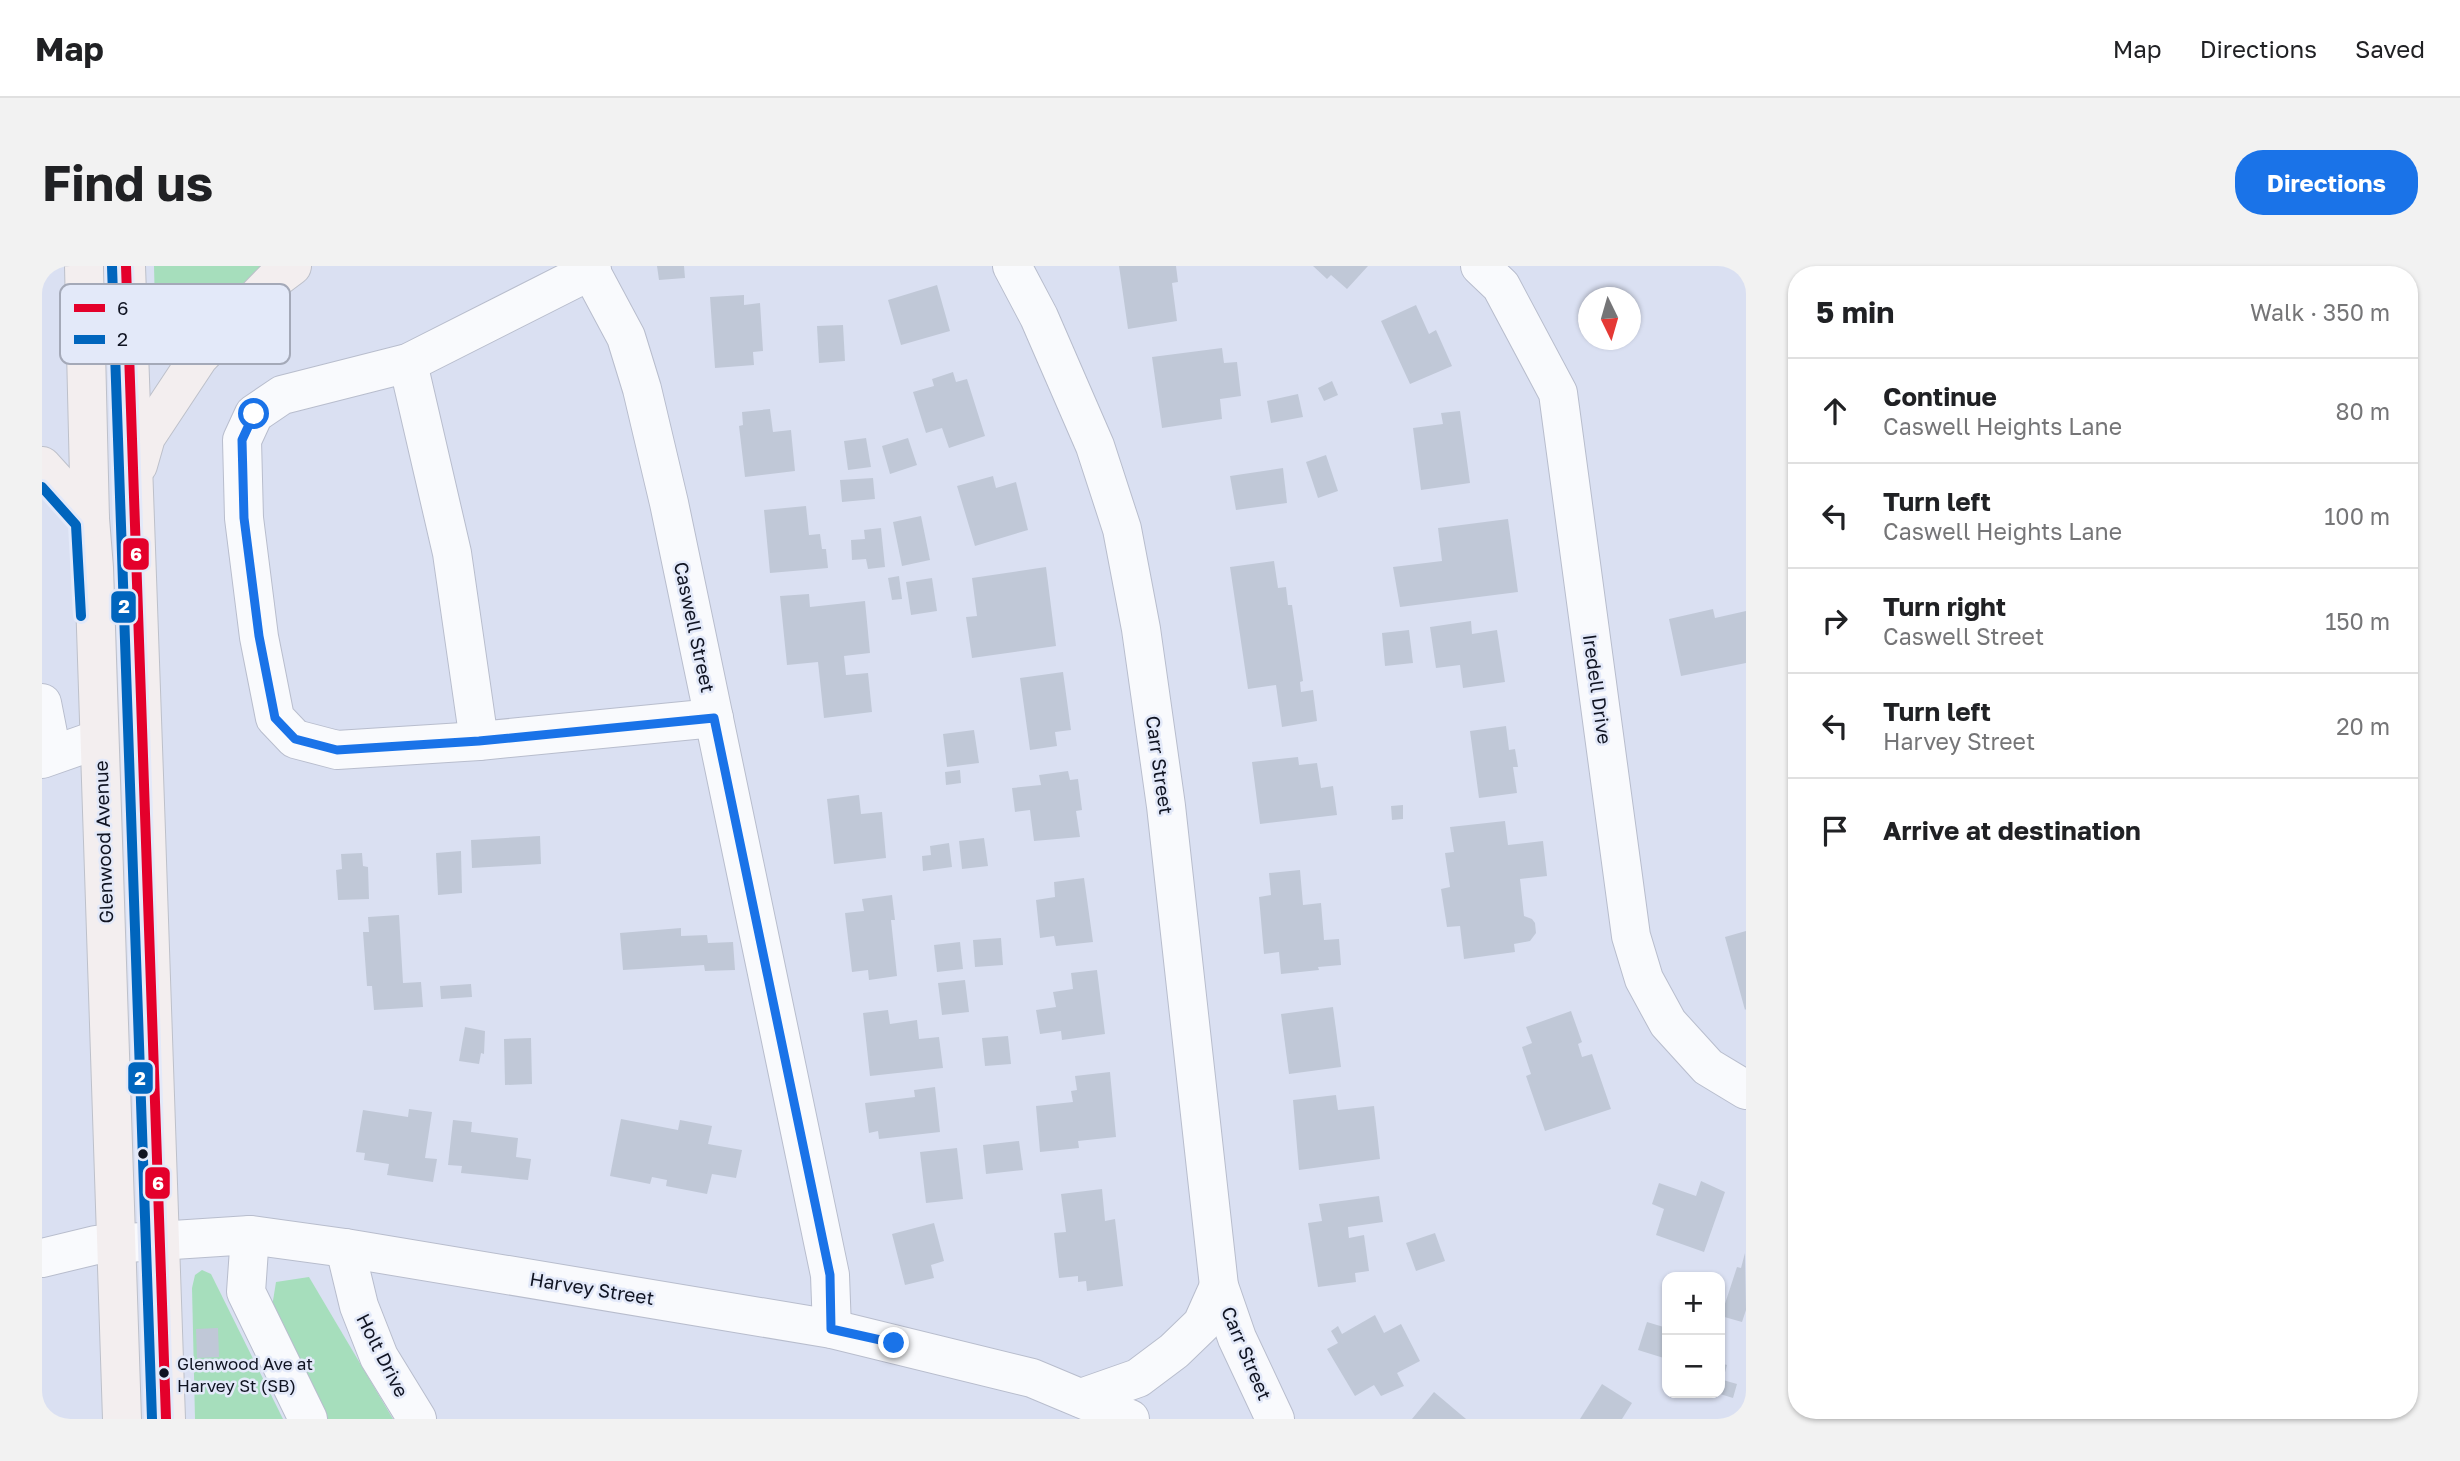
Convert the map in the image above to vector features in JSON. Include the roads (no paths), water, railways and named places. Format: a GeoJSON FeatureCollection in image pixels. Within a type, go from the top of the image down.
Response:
{"type":"FeatureCollection","features":[{"type":"Feature","properties":{"kind":"main road","name":"Glenwood Avenue"},"geometry":{"type":"LineString","coordinates":[[84,266],[85,284]]}},
{"type":"Feature","properties":{"kind":"main road"},"geometry":{"type":"LineString","coordinates":[[126,266],[127,284]]}},
{"type":"Feature","properties":{"kind":"main road"},"geometry":{"type":"LineString","coordinates":[[270,284],[292,266]]}},
{"type":"Feature","properties":{"kind":"main road","name":"Glenwood Avenue"},"geometry":{"type":"LineString","coordinates":[[87,364],[90,519],[94,568],[122,1419]]}},
{"type":"Feature","properties":{"kind":"main road"},"geometry":{"type":"LineString","coordinates":[[108,364],[167,367],[177,364]]}},
{"type":"Feature","properties":{"kind":"main road"},"geometry":{"type":"LineString","coordinates":[[133,481],[146,438],[194,364]]}},
{"type":"Feature","properties":{"kind":"main road"},"geometry":{"type":"LineString","coordinates":[[129,366],[166,1419]]}},
{"type":"Feature","properties":{"kind":"main road"},"geometry":{"type":"LineString","coordinates":[[42,466],[90,519]]}},
{"type":"Feature","properties":{"kind":"street","name":"Carr Street"},"geometry":{"type":"LineString","coordinates":[[1012,266],[1039,317],[1094,446],[1122,529],[1141,629],[1166,807],[1219,1286],[1237,1338],[1275,1419]]}},
{"type":"Feature","properties":{"kind":"street","name":"Iredell Drive"},"geometry":{"type":"LineString","coordinates":[[1480,266],[1502,286],[1558,393],[1631,936],[1644,979],[1668,1023],[1708,1067],[1746,1090]]}},
{"type":"Feature","properties":{"kind":"street"},"geometry":{"type":"LineString","coordinates":[[1510,302],[1523,266]]}},
{"type":"Feature","properties":{"kind":"street"},"geometry":{"type":"LineString","coordinates":[[590,268],[408,363],[282,395],[254,414],[242,440],[244,518],[259,636],[275,718],[295,739],[337,750],[479,741],[714,718]]}},
{"type":"Feature","properties":{"kind":"street","name":"Caswell Street"},"geometry":{"type":"LineString","coordinates":[[590,268],[625,337],[642,389],[669,503],[830,1275],[831,1329]]}},
{"type":"Feature","properties":{"kind":"street"},"geometry":{"type":"LineString","coordinates":[[408,363],[452,553],[479,741]]}},
{"type":"Feature","properties":{"kind":"street"},"geometry":{"type":"LineString","coordinates":[[42,703],[47,756],[99,739]]}},
{"type":"Feature","properties":{"kind":"street"},"geometry":{"type":"LineString","coordinates":[[250,1235],[246,1292],[308,1419]]}},
{"type":"Feature","properties":{"kind":"street","name":"Harvey Street"},"geometry":{"type":"LineString","coordinates":[[42,1258],[69,1250],[118,1243],[250,1235],[345,1248],[831,1329],[1032,1378],[1130,1419]]}},
{"type":"Feature","properties":{"kind":"street","name":"Holt Drive"},"geometry":{"type":"LineString","coordinates":[[345,1248],[359,1306],[379,1357],[417,1419]]}},
{"type":"Feature","properties":{"kind":"street","name":"Carr Street"},"geometry":{"type":"LineString","coordinates":[[1082,1398],[1138,1378],[1174,1351],[1202,1324],[1219,1286]]}},
{"type":"Feature","properties":{"kind":"place","name":"Glenwood Ave at Harvey St (SB)"},"geometry":{"type":"Point","coordinates":[164,1373]}}]}
